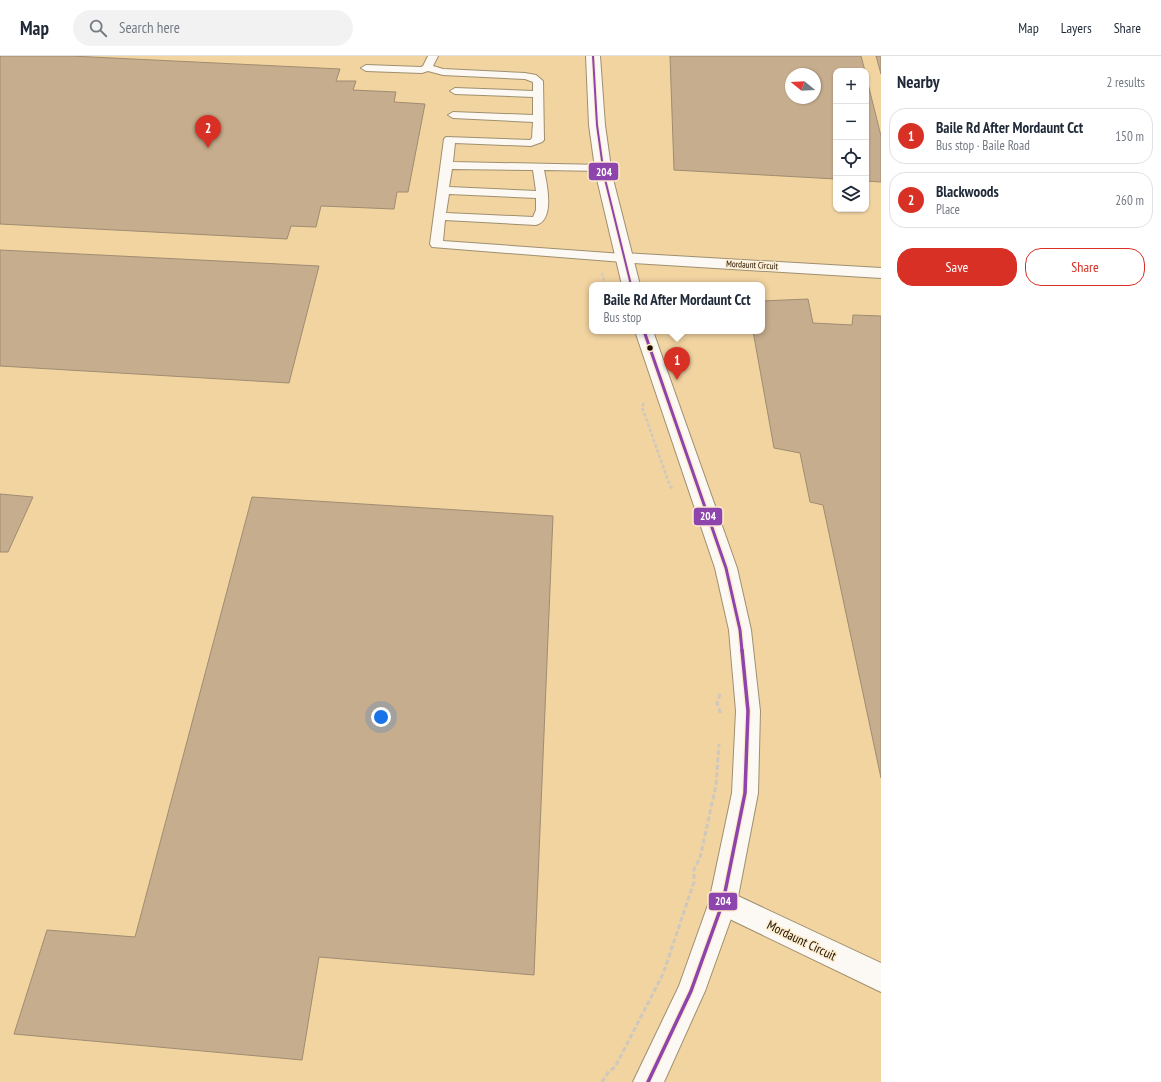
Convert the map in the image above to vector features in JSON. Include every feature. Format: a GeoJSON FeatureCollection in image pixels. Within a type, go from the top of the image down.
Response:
{"type":"FeatureCollection","features":[{"type":"Feature","properties":{"kind":"street"},"geometry":{"type":"LineString","coordinates":[[593,56],[597,125],[603,168],[629,282]]}},
{"type":"Feature","properties":{"kind":"street","name":"Mordaunt Circuit"},"geometry":{"type":"LineString","coordinates":[[624,258],[881,273]]}},
{"type":"Feature","properties":{"kind":"street"},"geometry":{"type":"LineString","coordinates":[[645,334],[726,568],[740,630],[748,711],[745,793],[723,902],[691,991],[648,1082]]}},
{"type":"Feature","properties":{"kind":"street","name":"Mordaunt Circuit"},"geometry":{"type":"LineString","coordinates":[[723,902],[881,978]]}},
{"type":"Feature","properties":{"kind":"lane"},"geometry":{"type":"LineString","coordinates":[[427,68],[433,56]]}},
{"type":"Feature","properties":{"kind":"lane"},"geometry":{"type":"LineString","coordinates":[[366,68],[414,70],[427,68],[443,72],[532,77],[538,81],[538,140],[531,143],[452,127]]}},
{"type":"Feature","properties":{"kind":"lane"},"geometry":{"type":"LineString","coordinates":[[459,73],[455,91],[452,127],[436,244],[624,258]]}},
{"type":"Feature","properties":{"kind":"lane"},"geometry":{"type":"LineString","coordinates":[[455,91],[538,94]]}},
{"type":"Feature","properties":{"kind":"lane"},"geometry":{"type":"LineString","coordinates":[[452,127],[538,120]]}},
{"type":"Feature","properties":{"kind":"lane"},"geometry":{"type":"LineString","coordinates":[[447,165],[603,168]]}},
{"type":"Feature","properties":{"kind":"lane"},"geometry":{"type":"LineString","coordinates":[[440,216],[536,221],[541,217],[543,208],[538,167]]}},
{"type":"Feature","properties":{"kind":"lane"},"geometry":{"type":"LineString","coordinates":[[443,190],[541,195]]}},
{"type":"Feature","properties":{"kind":"path"},"geometry":{"type":"LineString","coordinates":[[646,401],[642,407],[670,486],[677,490]]}},
{"type":"Feature","properties":{"kind":"path"},"geometry":{"type":"LineString","coordinates":[[720,693],[717,700],[717,707],[721,713],[720,721]]}},
{"type":"Feature","properties":{"kind":"path"},"geometry":{"type":"LineString","coordinates":[[602,1082],[609,1071],[615,1067],[663,974],[694,882],[692,873],[695,864],[700,858],[716,785],[719,737]]}},
{"type":"Feature","properties":{"kind":"shaded area"},"geometry":{"type":"Polygon","coordinates":[[[0,56],[881,56],[881,1082],[0,1082],[0,56]]]}},
{"type":"Feature","properties":{"kind":"building"},"geometry":{"type":"Polygon","coordinates":[[[0,56],[71,56],[340,69],[336,81],[356,81],[353,90],[396,92],[394,102],[425,104],[408,192],[397,192],[394,209],[321,206],[316,227],[291,226],[287,239],[0,224],[0,56]]]}},
{"type":"Feature","properties":{"kind":"building"},"geometry":{"type":"Polygon","coordinates":[[[670,56],[861,56],[864,68],[833,68],[833,179],[674,170],[670,56]]]}},
{"type":"Feature","properties":{"kind":"building"},"geometry":{"type":"Polygon","coordinates":[[[876,56],[881,56],[881,74],[876,56]]]}},
{"type":"Feature","properties":{"kind":"building"},"geometry":{"type":"Polygon","coordinates":[[[869,88],[881,136],[881,182],[869,181],[869,88]]]}},
{"type":"Feature","properties":{"kind":"building"},"geometry":{"type":"Polygon","coordinates":[[[0,250],[319,266],[289,383],[0,366],[0,250]]]}},
{"type":"Feature","properties":{"kind":"building"},"geometry":{"type":"Polygon","coordinates":[[[808,299],[813,323],[852,325],[853,315],[881,316],[881,778],[823,505],[810,502],[800,453],[774,448],[754,334],[765,334],[765,301],[808,299]]]}},
{"type":"Feature","properties":{"kind":"building"},"geometry":{"type":"Polygon","coordinates":[[[0,494],[33,497],[8,552],[0,552],[0,494]]]}},
{"type":"Feature","properties":{"kind":"building"},"geometry":{"type":"Polygon","coordinates":[[[252,497],[553,516],[534,975],[319,957],[302,1060],[14,1034],[47,930],[135,937],[252,497]]]}},
{"type":"Feature","properties":{"kind":"transit line","name":"204"},"geometry":{"type":"LineString","coordinates":[[593,56],[597,125],[604,175],[630,282]]}},
{"type":"Feature","properties":{"kind":"transit line","name":"204"},"geometry":{"type":"LineString","coordinates":[[645,334],[726,568],[740,630],[748,711],[745,793],[723,902],[691,991],[648,1082]]}},
{"type":"Feature","properties":{"kind":"place","name":"Blackwoods"},"geometry":{"type":"Point","coordinates":[208,148]}},
{"type":"Feature","properties":{"kind":"place","name":"Baile Rd After Mordaunt Cct"},"geometry":{"type":"Point","coordinates":[677,380]}}]}
